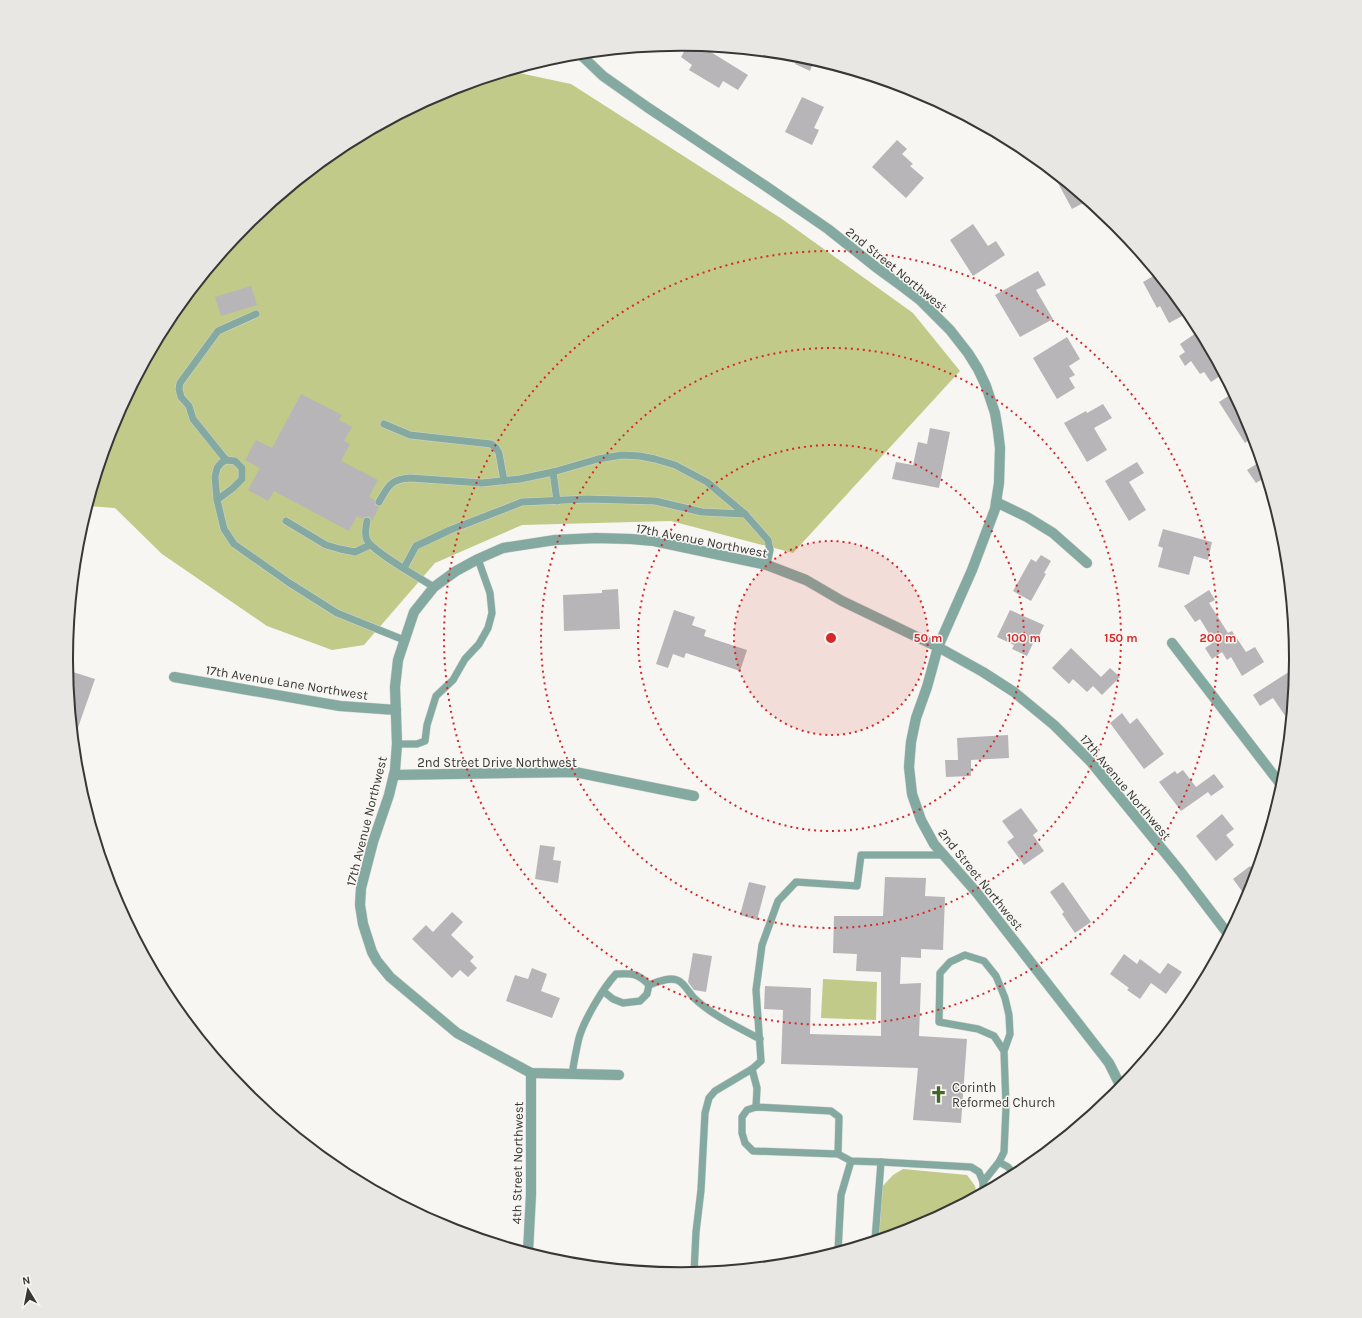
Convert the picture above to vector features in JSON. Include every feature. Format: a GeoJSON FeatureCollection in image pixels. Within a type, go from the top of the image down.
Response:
{"type":"FeatureCollection","features":[{"type":"Feature","properties":{"kind":"street","name":"2nd Street Northwest"},"geometry":{"type":"LineString","coordinates":[[585,59],[603,76],[828,229],[909,291],[950,330],[968,353],[978,369],[986,386],[995,413],[999,442],[999,483],[996,502],[972,570],[938,647],[916,718],[911,742],[909,772],[912,794],[921,820],[934,844],[978,893],[1109,1063],[1118,1081]]}},
{"type":"Feature","properties":{"kind":"street"},"geometry":{"type":"LineString","coordinates":[[996,502],[1027,517],[1054,533],[1087,563]]}},
{"type":"Feature","properties":{"kind":"street","name":"17th Avenue Northwest"},"geometry":{"type":"LineString","coordinates":[[531,1073],[457,1033],[390,978],[377,962],[372,952],[363,924],[360,905],[361,888],[373,842],[394,775],[398,744],[395,687],[398,660],[414,612],[434,587],[456,571],[503,548],[555,540],[596,538],[654,541],[767,565],[806,580],[842,601],[938,647],[983,672],[1014,692],[1054,725],[1091,762],[1180,871],[1225,930]]}},
{"type":"Feature","properties":{"kind":"street"},"geometry":{"type":"LineString","coordinates":[[1172,643],[1277,779]]}},
{"type":"Feature","properties":{"kind":"street","name":"17th Avenue Lane Northwest"},"geometry":{"type":"LineString","coordinates":[[174,677],[340,706],[396,710]]}},
{"type":"Feature","properties":{"kind":"street","name":"2nd Street Drive Northwest"},"geometry":{"type":"LineString","coordinates":[[394,775],[575,772],[694,796]]}},
{"type":"Feature","properties":{"kind":"street"},"geometry":{"type":"LineString","coordinates":[[531,1073],[619,1075]]}},
{"type":"Feature","properties":{"kind":"street","name":"4th Street Northwest"},"geometry":{"type":"LineString","coordinates":[[528,1247],[531,1194],[531,1073]]}},
{"type":"Feature","properties":{"kind":"lane"},"geometry":{"type":"LineString","coordinates":[[217,500],[233,488],[242,478],[242,468],[235,461],[226,460],[193,419],[189,406],[181,397],[179,389],[180,383],[218,331],[256,314]]}},
{"type":"Feature","properties":{"kind":"lane"},"geometry":{"type":"LineString","coordinates":[[384,424],[410,435],[491,444],[499,453],[504,481]]}},
{"type":"Feature","properties":{"kind":"lane"},"geometry":{"type":"LineString","coordinates":[[378,502],[388,487],[397,480],[403,478],[482,483],[504,481],[554,472],[598,459],[622,455],[640,456],[675,465],[707,482],[745,514],[768,540],[770,550],[767,565]]}},
{"type":"Feature","properties":{"kind":"lane"},"geometry":{"type":"LineString","coordinates":[[226,460],[217,468],[215,477],[217,500],[224,529],[234,544],[288,582],[337,613],[404,640]]}},
{"type":"Feature","properties":{"kind":"lane"},"geometry":{"type":"LineString","coordinates":[[554,472],[557,501]]}},
{"type":"Feature","properties":{"kind":"lane"},"geometry":{"type":"LineString","coordinates":[[404,568],[416,546],[450,530],[522,502],[587,499],[655,501],[702,512],[745,514]]}},
{"type":"Feature","properties":{"kind":"lane"},"geometry":{"type":"LineString","coordinates":[[286,521],[326,545],[340,550],[355,552],[370,545]]}},
{"type":"Feature","properties":{"kind":"lane"},"geometry":{"type":"LineString","coordinates":[[367,521],[365,533],[366,539],[374,550],[434,587]]}},
{"type":"Feature","properties":{"kind":"lane"},"geometry":{"type":"LineString","coordinates":[[398,744],[416,744],[425,741],[427,725],[436,696],[453,680],[465,659],[479,644],[488,628],[492,613],[490,593],[478,559]]}},
{"type":"Feature","properties":{"kind":"lane"},"geometry":{"type":"LineString","coordinates":[[694,1267],[696,1232],[701,1190],[705,1113],[709,1098],[715,1091],[752,1070],[761,1061],[756,990],[762,945],[778,901],[796,882],[857,886],[862,855],[944,855]]}},
{"type":"Feature","properties":{"kind":"lane"},"geometry":{"type":"LineString","coordinates":[[983,1182],[999,1162],[1004,1152],[1006,1138],[1006,1096],[1004,1051],[1010,1034],[1009,1015],[1006,998],[996,976],[984,961],[965,955],[950,962],[940,973],[939,1022],[978,1029],[994,1036],[1004,1051]]}},
{"type":"Feature","properties":{"kind":"lane"},"geometry":{"type":"LineString","coordinates":[[572,1074],[579,1036],[606,984],[616,974],[632,973],[643,979],[649,985]]}},
{"type":"Feature","properties":{"kind":"lane"},"geometry":{"type":"LineString","coordinates":[[649,985],[662,980],[676,980],[683,984],[694,998],[716,1015],[760,1040]]}},
{"type":"Feature","properties":{"kind":"lane"},"geometry":{"type":"LineString","coordinates":[[603,991],[613,1000],[623,1002],[640,1001],[647,994],[649,985]]}},
{"type":"Feature","properties":{"kind":"lane"},"geometry":{"type":"LineString","coordinates":[[752,1070],[757,1088],[756,1107]]}},
{"type":"Feature","properties":{"kind":"lane"},"geometry":{"type":"LineString","coordinates":[[838,1154],[839,1117],[831,1111],[756,1107],[747,1110],[742,1117],[742,1133],[745,1143],[753,1151],[838,1154],[851,1161],[971,1167],[979,1172],[983,1182],[983,1187]]}},
{"type":"Feature","properties":{"kind":"lane"},"geometry":{"type":"LineString","coordinates":[[838,1246],[840,1195],[851,1161]]}},
{"type":"Feature","properties":{"kind":"lane"},"geometry":{"type":"LineString","coordinates":[[875,1235],[881,1162]]}},
{"type":"Feature","properties":{"kind":"lane"},"geometry":{"type":"LineString","coordinates":[[999,1162],[1011,1170]]}},
{"type":"Feature","properties":{"kind":"green space"},"geometry":{"type":"Polygon","coordinates":[[[520,73],[571,84],[782,219],[913,313],[960,371],[793,553],[671,521],[522,525],[435,563],[364,645],[332,650],[267,626],[162,554],[115,508],[93,506],[105,464],[119,426],[136,390],[154,355],[175,321],[224,258],[251,229],[280,202],[311,177],[343,153],[377,132],[448,97],[486,83],[520,73]]]}},
{"type":"Feature","properties":{"kind":"green space"},"geometry":{"type":"Polygon","coordinates":[[[823,979],[877,982],[876,1020],[821,1018],[823,979]]]}},
{"type":"Feature","properties":{"kind":"green space"},"geometry":{"type":"Polygon","coordinates":[[[903,1169],[967,1175],[975,1186],[976,1191],[914,1221],[879,1234],[882,1187],[893,1175],[903,1169]]]}},
{"type":"Feature","properties":{"kind":"building"},"geometry":{"type":"Polygon","coordinates":[[[684,51],[710,52],[748,75],[738,90],[723,81],[719,88],[689,70],[692,65],[681,57],[684,51]]]}},
{"type":"Feature","properties":{"kind":"building"},"geometry":{"type":"Polygon","coordinates":[[[796,62],[812,66],[810,71],[795,64],[796,62]]]}},
{"type":"Feature","properties":{"kind":"building"},"geometry":{"type":"Polygon","coordinates":[[[802,97],[824,107],[814,128],[819,130],[812,145],[785,132],[802,97]]]}},
{"type":"Feature","properties":{"kind":"building"},"geometry":{"type":"Polygon","coordinates":[[[897,140],[907,149],[902,154],[913,164],[910,166],[924,178],[906,198],[872,167],[897,140]]]}},
{"type":"Feature","properties":{"kind":"building"},"geometry":{"type":"Polygon","coordinates":[[[1058,182],[1083,203],[1072,209],[1058,182]]]}},
{"type":"Feature","properties":{"kind":"building"},"geometry":{"type":"Polygon","coordinates":[[[973,224],[988,246],[996,241],[1005,255],[973,276],[950,240],[973,224]]]}},
{"type":"Feature","properties":{"kind":"building"},"geometry":{"type":"Polygon","coordinates":[[[1038,271],[1046,285],[1036,290],[1053,319],[1020,337],[995,295],[1038,271]]]}},
{"type":"Feature","properties":{"kind":"building"},"geometry":{"type":"Polygon","coordinates":[[[1153,276],[1183,316],[1169,323],[1160,306],[1157,308],[1143,282],[1153,276]]]}},
{"type":"Feature","properties":{"kind":"building"},"geometry":{"type":"Polygon","coordinates":[[[251,286],[257,305],[221,316],[215,297],[251,286]]]}},
{"type":"Feature","properties":{"kind":"building"},"geometry":{"type":"Polygon","coordinates":[[[1195,334],[1219,377],[1211,382],[1204,372],[1200,374],[1191,361],[1185,366],[1179,356],[1185,352],[1180,344],[1195,334]]]}},
{"type":"Feature","properties":{"kind":"building"},"geometry":{"type":"Polygon","coordinates":[[[1067,337],[1080,359],[1069,366],[1075,375],[1069,378],[1075,388],[1057,399],[1033,358],[1067,337]]]}},
{"type":"Feature","properties":{"kind":"building"},"geometry":{"type":"Polygon","coordinates":[[[301,394],[342,415],[339,420],[352,427],[344,441],[350,444],[341,461],[378,480],[369,497],[375,500],[375,505],[379,507],[372,521],[368,516],[362,519],[357,516],[349,531],[274,491],[268,501],[248,490],[260,468],[245,460],[256,440],[272,448],[301,394]]]}},
{"type":"Feature","properties":{"kind":"building"},"geometry":{"type":"Polygon","coordinates":[[[1229,396],[1248,440],[1245,443],[1219,402],[1229,396]]]}},
{"type":"Feature","properties":{"kind":"building"},"geometry":{"type":"Polygon","coordinates":[[[1103,404],[1112,418],[1094,428],[1107,450],[1087,462],[1064,423],[1103,404]]]}},
{"type":"Feature","properties":{"kind":"building"},"geometry":{"type":"Polygon","coordinates":[[[930,428],[950,432],[939,488],[892,479],[896,462],[913,465],[918,442],[927,444],[930,428]]]}},
{"type":"Feature","properties":{"kind":"building"},"geometry":{"type":"Polygon","coordinates":[[[1137,462],[1144,473],[1129,482],[1146,510],[1129,521],[1105,481],[1137,462]]]}},
{"type":"Feature","properties":{"kind":"building"},"geometry":{"type":"Polygon","coordinates":[[[1257,464],[1262,480],[1256,483],[1247,470],[1257,464]]]}},
{"type":"Feature","properties":{"kind":"building"},"geometry":{"type":"Polygon","coordinates":[[[1163,529],[1212,542],[1208,560],[1194,556],[1189,575],[1158,567],[1163,548],[1158,546],[1163,529]]]}},
{"type":"Feature","properties":{"kind":"building"},"geometry":{"type":"Polygon","coordinates":[[[1041,555],[1051,561],[1044,573],[1046,574],[1031,601],[1013,591],[1031,559],[1036,562],[1041,555]]]}},
{"type":"Feature","properties":{"kind":"building"},"geometry":{"type":"Polygon","coordinates":[[[618,589],[620,629],[564,631],[563,595],[602,593],[602,590],[618,589]]]}},
{"type":"Feature","properties":{"kind":"building"},"geometry":{"type":"Polygon","coordinates":[[[1209,590],[1215,600],[1209,603],[1228,633],[1232,631],[1246,652],[1255,647],[1264,662],[1242,676],[1231,657],[1227,660],[1222,652],[1212,659],[1205,648],[1214,642],[1200,619],[1195,622],[1184,606],[1209,590]]]}},
{"type":"Feature","properties":{"kind":"building"},"geometry":{"type":"Polygon","coordinates":[[[674,610],[695,617],[692,625],[706,630],[704,636],[747,650],[740,671],[686,653],[684,658],[673,654],[668,668],[656,664],[674,610]]]}},
{"type":"Feature","properties":{"kind":"building"},"geometry":{"type":"Polygon","coordinates":[[[1010,610],[1044,625],[1039,636],[1037,635],[1027,656],[1012,649],[1014,645],[997,637],[1010,610]]]}},
{"type":"Feature","properties":{"kind":"building"},"geometry":{"type":"Polygon","coordinates":[[[1071,648],[1101,677],[1110,668],[1120,677],[1102,695],[1093,686],[1087,692],[1073,679],[1069,684],[1052,668],[1071,648]]]}},
{"type":"Feature","properties":{"kind":"building"},"geometry":{"type":"Polygon","coordinates":[[[73,672],[95,679],[77,730],[73,672]]]}},
{"type":"Feature","properties":{"kind":"building"},"geometry":{"type":"Polygon","coordinates":[[[1289,672],[1286,717],[1273,698],[1260,706],[1253,695],[1289,672]]]}},
{"type":"Feature","properties":{"kind":"building"},"geometry":{"type":"Polygon","coordinates":[[[1122,713],[1130,724],[1137,718],[1164,754],[1144,769],[1110,723],[1122,713]]]}},
{"type":"Feature","properties":{"kind":"building"},"geometry":{"type":"Polygon","coordinates":[[[1008,735],[1009,758],[971,760],[971,776],[946,777],[945,760],[958,760],[957,738],[1008,735]]]}},
{"type":"Feature","properties":{"kind":"building"},"geometry":{"type":"Polygon","coordinates":[[[1183,770],[1196,787],[1214,774],[1224,787],[1211,796],[1208,792],[1181,811],[1159,782],[1175,771],[1177,774],[1183,770]]]}},
{"type":"Feature","properties":{"kind":"building"},"geometry":{"type":"Polygon","coordinates":[[[1021,808],[1038,831],[1033,835],[1044,851],[1024,865],[1007,842],[1014,837],[1002,821],[1021,808]]]}},
{"type":"Feature","properties":{"kind":"building"},"geometry":{"type":"Polygon","coordinates":[[[1222,814],[1234,829],[1226,835],[1234,845],[1216,861],[1196,836],[1222,814]]]}},
{"type":"Feature","properties":{"kind":"building"},"geometry":{"type":"Polygon","coordinates":[[[540,845],[555,847],[553,860],[561,861],[558,883],[535,879],[540,845]]]}},
{"type":"Feature","properties":{"kind":"building"},"geometry":{"type":"Polygon","coordinates":[[[1250,866],[1252,868],[1243,892],[1233,879],[1250,866]]]}},
{"type":"Feature","properties":{"kind":"building"},"geometry":{"type":"Polygon","coordinates":[[[885,877],[926,878],[925,896],[945,897],[943,950],[921,949],[921,958],[901,957],[900,984],[921,983],[919,1036],[967,1039],[961,1123],[913,1120],[918,1068],[781,1064],[783,1010],[764,1009],[765,986],[811,988],[810,1034],[881,1036],[881,972],[856,971],[857,954],[833,953],[834,916],[883,916],[885,877]]]}},
{"type":"Feature","properties":{"kind":"building"},"geometry":{"type":"Polygon","coordinates":[[[749,882],[766,886],[757,920],[740,915],[749,882]]]}},
{"type":"Feature","properties":{"kind":"building"},"geometry":{"type":"Polygon","coordinates":[[[1063,882],[1091,922],[1075,933],[1062,914],[1064,912],[1050,892],[1063,882]]]}},
{"type":"Feature","properties":{"kind":"building"},"geometry":{"type":"Polygon","coordinates":[[[452,912],[463,922],[451,935],[474,957],[470,961],[477,968],[468,977],[460,970],[452,978],[412,939],[426,925],[433,932],[452,912]]]}},
{"type":"Feature","properties":{"kind":"building"},"geometry":{"type":"Polygon","coordinates":[[[693,953],[712,956],[706,992],[694,990],[688,982],[693,953]]]}},
{"type":"Feature","properties":{"kind":"building"},"geometry":{"type":"Polygon","coordinates":[[[1124,954],[1137,964],[1140,959],[1160,974],[1168,963],[1182,972],[1166,994],[1151,983],[1140,999],[1127,990],[1129,988],[1110,974],[1124,954]]]}},
{"type":"Feature","properties":{"kind":"building"},"geometry":{"type":"Polygon","coordinates":[[[532,968],[547,974],[541,991],[560,998],[552,1018],[506,1001],[515,975],[528,979],[532,968]]]}},
{"type":"Feature","properties":{"kind":"place","name":"Corinth Reformed Church"},"geometry":{"type":"Point","coordinates":[939,1094]}}]}
